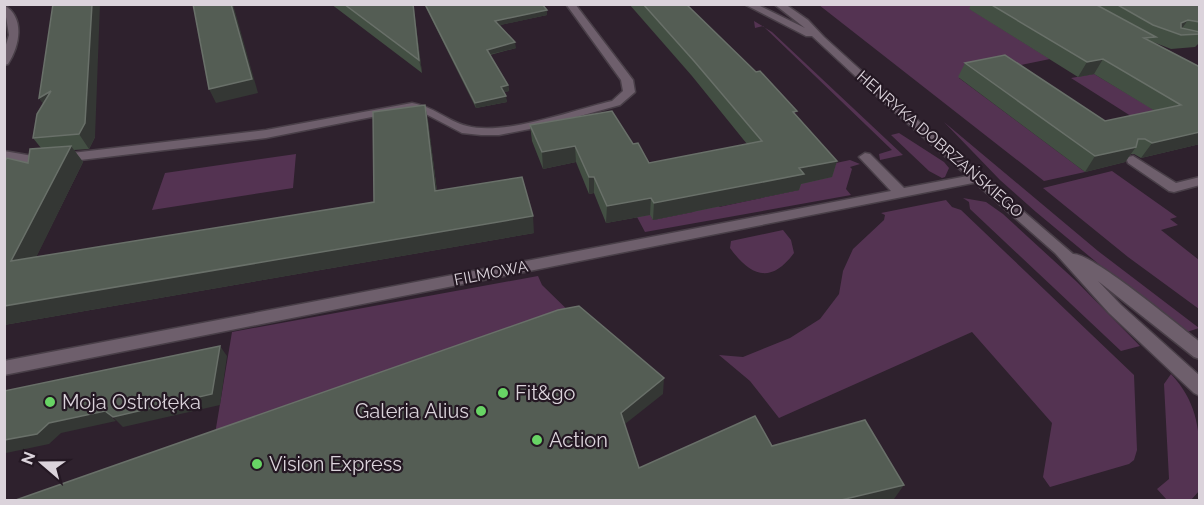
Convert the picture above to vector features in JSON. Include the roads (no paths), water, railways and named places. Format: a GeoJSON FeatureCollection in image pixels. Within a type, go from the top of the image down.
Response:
{"type":"FeatureCollection","features":[{"type":"Feature","properties":{"kind":"street"},"geometry":{"type":"LineString","coordinates":[[4,155],[33,160],[55,159],[266,134],[412,106],[430,110],[466,130],[502,131],[616,103],[629,92],[627,80],[570,4]]}},
{"type":"Feature","properties":{"kind":"street","name":"HENRYKA DOBRZAŃSKIEGO"},"geometry":{"type":"LineString","coordinates":[[748,4],[820,39]]}},
{"type":"Feature","properties":{"kind":"street","name":"HENRYKA DOBRZAŃSKIEGO"},"geometry":{"type":"LineString","coordinates":[[778,4],[805,22],[820,39],[1060,249],[1115,309],[1200,388]]}},
{"type":"Feature","properties":{"kind":"street"},"geometry":{"type":"LineString","coordinates":[[4,8],[15,26],[13,48],[4,62]]}},
{"type":"Feature","properties":{"kind":"street"},"geometry":{"type":"LineString","coordinates":[[865,157],[901,194]]}},
{"type":"Feature","properties":{"kind":"street"},"geometry":{"type":"LineString","coordinates":[[1133,160],[1174,188],[1200,181]]}},
{"type":"Feature","properties":{"kind":"street","name":"FILMOWA"},"geometry":{"type":"LineString","coordinates":[[4,368],[978,178]]}},
{"type":"Feature","properties":{"kind":"street","name":"HENRYKA DOBRZAŃSKIEGO"},"geometry":{"type":"LineString","coordinates":[[1060,249],[1098,272],[1200,352]]}},
{"type":"Feature","properties":{"kind":"place","name":"Fit&go"},"geometry":{"type":"Point","coordinates":[503,393]}},
{"type":"Feature","properties":{"kind":"place","name":"Moja Ostrołęka"},"geometry":{"type":"Point","coordinates":[50,402]}},
{"type":"Feature","properties":{"kind":"place","name":"Galeria Alius"},"geometry":{"type":"Point","coordinates":[481,411]}},
{"type":"Feature","properties":{"kind":"place","name":"Action"},"geometry":{"type":"Point","coordinates":[537,440]}},
{"type":"Feature","properties":{"kind":"place","name":"Vision Express"},"geometry":{"type":"Point","coordinates":[257,464]}}]}
